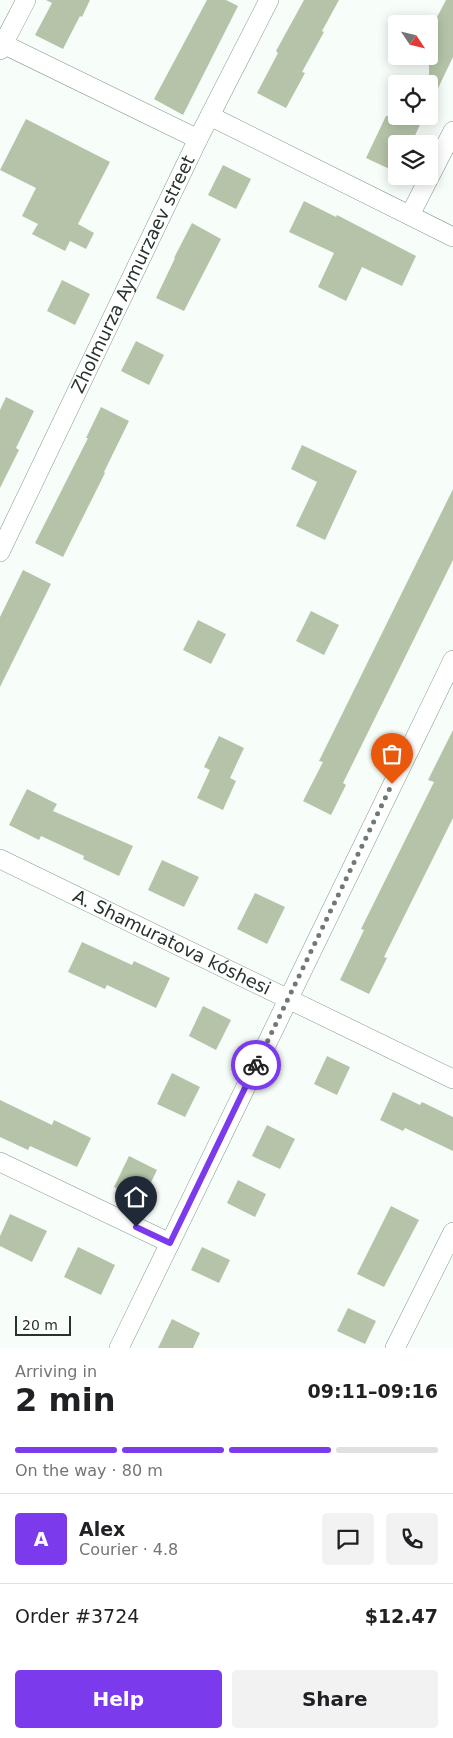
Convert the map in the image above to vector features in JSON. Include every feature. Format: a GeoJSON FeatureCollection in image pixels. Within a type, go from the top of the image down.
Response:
{"type":"FeatureCollection","features":[{"type":"Feature","properties":{"kind":"street"},"geometry":{"type":"LineString","coordinates":[[26,0],[2,47],[198,139]]}},
{"type":"Feature","properties":{"kind":"street","name":"Zholmurza Aymurzaev street"},"geometry":{"type":"LineString","coordinates":[[0,552],[198,139],[269,0]]}},
{"type":"Feature","properties":{"kind":"street"},"geometry":{"type":"LineString","coordinates":[[210,116],[453,237]]}},
{"type":"Feature","properties":{"kind":"street"},"geometry":{"type":"LineString","coordinates":[[410,215],[453,131]]}},
{"type":"Feature","properties":{"kind":"street"},"geometry":{"type":"LineString","coordinates":[[119,1348],[453,660]]}},
{"type":"Feature","properties":{"kind":"street","name":"A. Shamuratova kóshesi"},"geometry":{"type":"LineString","coordinates":[[0,859],[453,1079]]}},
{"type":"Feature","properties":{"kind":"street"},"geometry":{"type":"LineString","coordinates":[[0,1162],[170,1243]]}},
{"type":"Feature","properties":{"kind":"street"},"geometry":{"type":"LineString","coordinates":[[395,1348],[453,1232]]}},
{"type":"Feature","properties":{"kind":"building"},"geometry":{"type":"Polygon","coordinates":[[[46,0],[90,0],[63,49],[35,35],[52,3],[46,0]]]}},
{"type":"Feature","properties":{"kind":"building"},"geometry":{"type":"Polygon","coordinates":[[[207,0],[226,0],[238,6],[183,115],[154,99],[207,0]]]}},
{"type":"Feature","properties":{"kind":"building"},"geometry":{"type":"Polygon","coordinates":[[[304,0],[339,0],[302,72],[305,73],[286,108],[257,93],[278,53],[276,51],[304,0]]]}},
{"type":"Feature","properties":{"kind":"building"},"geometry":{"type":"Polygon","coordinates":[[[446,0],[453,0],[453,57],[438,88],[438,75],[429,75],[429,65],[438,65],[438,15],[446,0]]]}},
{"type":"Feature","properties":{"kind":"building"},"geometry":{"type":"Polygon","coordinates":[[[386,116],[388,116],[388,125],[420,125],[415,135],[388,135],[388,168],[366,158],[386,116]]]}},
{"type":"Feature","properties":{"kind":"building"},"geometry":{"type":"Polygon","coordinates":[[[26,119],[110,162],[78,224],[94,233],[86,249],[70,241],[65,251],[32,234],[38,224],[22,216],[36,188],[0,170],[26,119]]]}},
{"type":"Feature","properties":{"kind":"building"},"geometry":{"type":"Polygon","coordinates":[[[223,165],[251,179],[236,209],[208,195],[223,165]]]}},
{"type":"Feature","properties":{"kind":"building"},"geometry":{"type":"Polygon","coordinates":[[[304,201],[336,217],[337,215],[416,256],[402,286],[362,267],[346,301],[318,287],[334,253],[289,232],[304,201]]]}},
{"type":"Feature","properties":{"kind":"building"},"geometry":{"type":"Polygon","coordinates":[[[192,223],[221,239],[184,311],[156,298],[192,223]]]}},
{"type":"Feature","properties":{"kind":"building"},"geometry":{"type":"Polygon","coordinates":[[[62,280],[90,294],[75,325],[47,311],[62,280]]]}},
{"type":"Feature","properties":{"kind":"building"},"geometry":{"type":"Polygon","coordinates":[[[136,341],[164,355],[149,385],[121,371],[136,341]]]}},
{"type":"Feature","properties":{"kind":"building"},"geometry":{"type":"Polygon","coordinates":[[[6,397],[34,411],[16,448],[19,450],[0,488],[0,410],[6,397]]]}},
{"type":"Feature","properties":{"kind":"building"},"geometry":{"type":"Polygon","coordinates":[[[101,407],[129,421],[63,557],[35,543],[88,438],[86,438],[101,407]]]}},
{"type":"Feature","properties":{"kind":"building"},"geometry":{"type":"Polygon","coordinates":[[[302,445],[357,471],[325,540],[296,526],[317,482],[291,469],[302,445]]]}},
{"type":"Feature","properties":{"kind":"building"},"geometry":{"type":"Polygon","coordinates":[[[453,489],[453,560],[343,783],[346,785],[331,815],[303,801],[323,762],[319,761],[453,489]]]}},
{"type":"Feature","properties":{"kind":"building"},"geometry":{"type":"Polygon","coordinates":[[[23,570],[51,584],[0,687],[0,617],[23,570]]]}},
{"type":"Feature","properties":{"kind":"building"},"geometry":{"type":"Polygon","coordinates":[[[311,611],[339,625],[324,655],[296,641],[311,611]]]}},
{"type":"Feature","properties":{"kind":"building"},"geometry":{"type":"Polygon","coordinates":[[[198,620],[226,634],[211,664],[183,650],[198,620]]]}},
{"type":"Feature","properties":{"kind":"building"},"geometry":{"type":"Polygon","coordinates":[[[453,730],[453,818],[384,957],[387,958],[369,994],[340,980],[364,930],[361,929],[434,782],[428,780],[453,730]]]}},
{"type":"Feature","properties":{"kind":"building"},"geometry":{"type":"Polygon","coordinates":[[[219,736],[244,748],[230,778],[236,781],[223,810],[197,798],[210,770],[204,767],[219,736]]]}},
{"type":"Feature","properties":{"kind":"building"},"geometry":{"type":"Polygon","coordinates":[[[27,789],[57,804],[53,811],[133,846],[119,876],[83,859],[84,856],[41,836],[39,840],[9,825],[27,789]]]}},
{"type":"Feature","properties":{"kind":"building"},"geometry":{"type":"Polygon","coordinates":[[[162,860],[199,877],[184,907],[148,890],[162,860]]]}},
{"type":"Feature","properties":{"kind":"building"},"geometry":{"type":"Polygon","coordinates":[[[255,893],[285,907],[267,944],[237,929],[255,893]]]}},
{"type":"Feature","properties":{"kind":"building"},"geometry":{"type":"Polygon","coordinates":[[[82,942],[132,965],[134,961],[170,978],[156,1008],[107,985],[105,989],[68,972],[82,942]]]}},
{"type":"Feature","properties":{"kind":"building"},"geometry":{"type":"Polygon","coordinates":[[[203,1006],[231,1020],[216,1050],[189,1036],[203,1006]]]}},
{"type":"Feature","properties":{"kind":"building"},"geometry":{"type":"Polygon","coordinates":[[[327,1056],[350,1067],[337,1095],[314,1084],[327,1056]]]}},
{"type":"Feature","properties":{"kind":"building"},"geometry":{"type":"Polygon","coordinates":[[[172,1073],[200,1087],[185,1117],[157,1104],[172,1073]]]}},
{"type":"Feature","properties":{"kind":"building"},"geometry":{"type":"Polygon","coordinates":[[[393,1092],[420,1105],[422,1102],[453,1117],[453,1151],[405,1128],[403,1131],[380,1120],[393,1092]]]}},
{"type":"Feature","properties":{"kind":"building"},"geometry":{"type":"Polygon","coordinates":[[[0,1100],[52,1125],[54,1120],[91,1138],[77,1167],[30,1146],[28,1150],[0,1137],[0,1100]]]}},
{"type":"Feature","properties":{"kind":"building"},"geometry":{"type":"Polygon","coordinates":[[[267,1125],[295,1139],[280,1169],[252,1156],[267,1125]]]}},
{"type":"Feature","properties":{"kind":"building"},"geometry":{"type":"Polygon","coordinates":[[[129,1156],[157,1170],[142,1201],[114,1187],[129,1156]]]}},
{"type":"Feature","properties":{"kind":"building"},"geometry":{"type":"Polygon","coordinates":[[[238,1180],[266,1194],[255,1217],[227,1203],[238,1180]]]}},
{"type":"Feature","properties":{"kind":"building"},"geometry":{"type":"Polygon","coordinates":[[[391,1206],[419,1220],[384,1287],[357,1274],[391,1206]]]}},
{"type":"Feature","properties":{"kind":"building"},"geometry":{"type":"Polygon","coordinates":[[[10,1214],[47,1231],[32,1262],[0,1246],[0,1236],[10,1214]]]}},
{"type":"Feature","properties":{"kind":"building"},"geometry":{"type":"Polygon","coordinates":[[[78,1247],[115,1265],[101,1295],[64,1277],[78,1247]]]}},
{"type":"Feature","properties":{"kind":"building"},"geometry":{"type":"Polygon","coordinates":[[[202,1247],[230,1260],[219,1283],[191,1270],[202,1247]]]}},
{"type":"Feature","properties":{"kind":"building"},"geometry":{"type":"Polygon","coordinates":[[[348,1308],[376,1321],[365,1344],[337,1331],[348,1308]]]}},
{"type":"Feature","properties":{"kind":"building"},"geometry":{"type":"Polygon","coordinates":[[[172,1319],[200,1333],[193,1348],[158,1348],[172,1319]]]}},
{"type":"Feature","properties":{"kind":"way so far"},"geometry":{"type":"LineString","coordinates":[[256,1065],[392,784]]}},
{"type":"Feature","properties":{"kind":"route"},"geometry":{"type":"LineString","coordinates":[[136,1227],[170,1243],[256,1065]]}}]}
